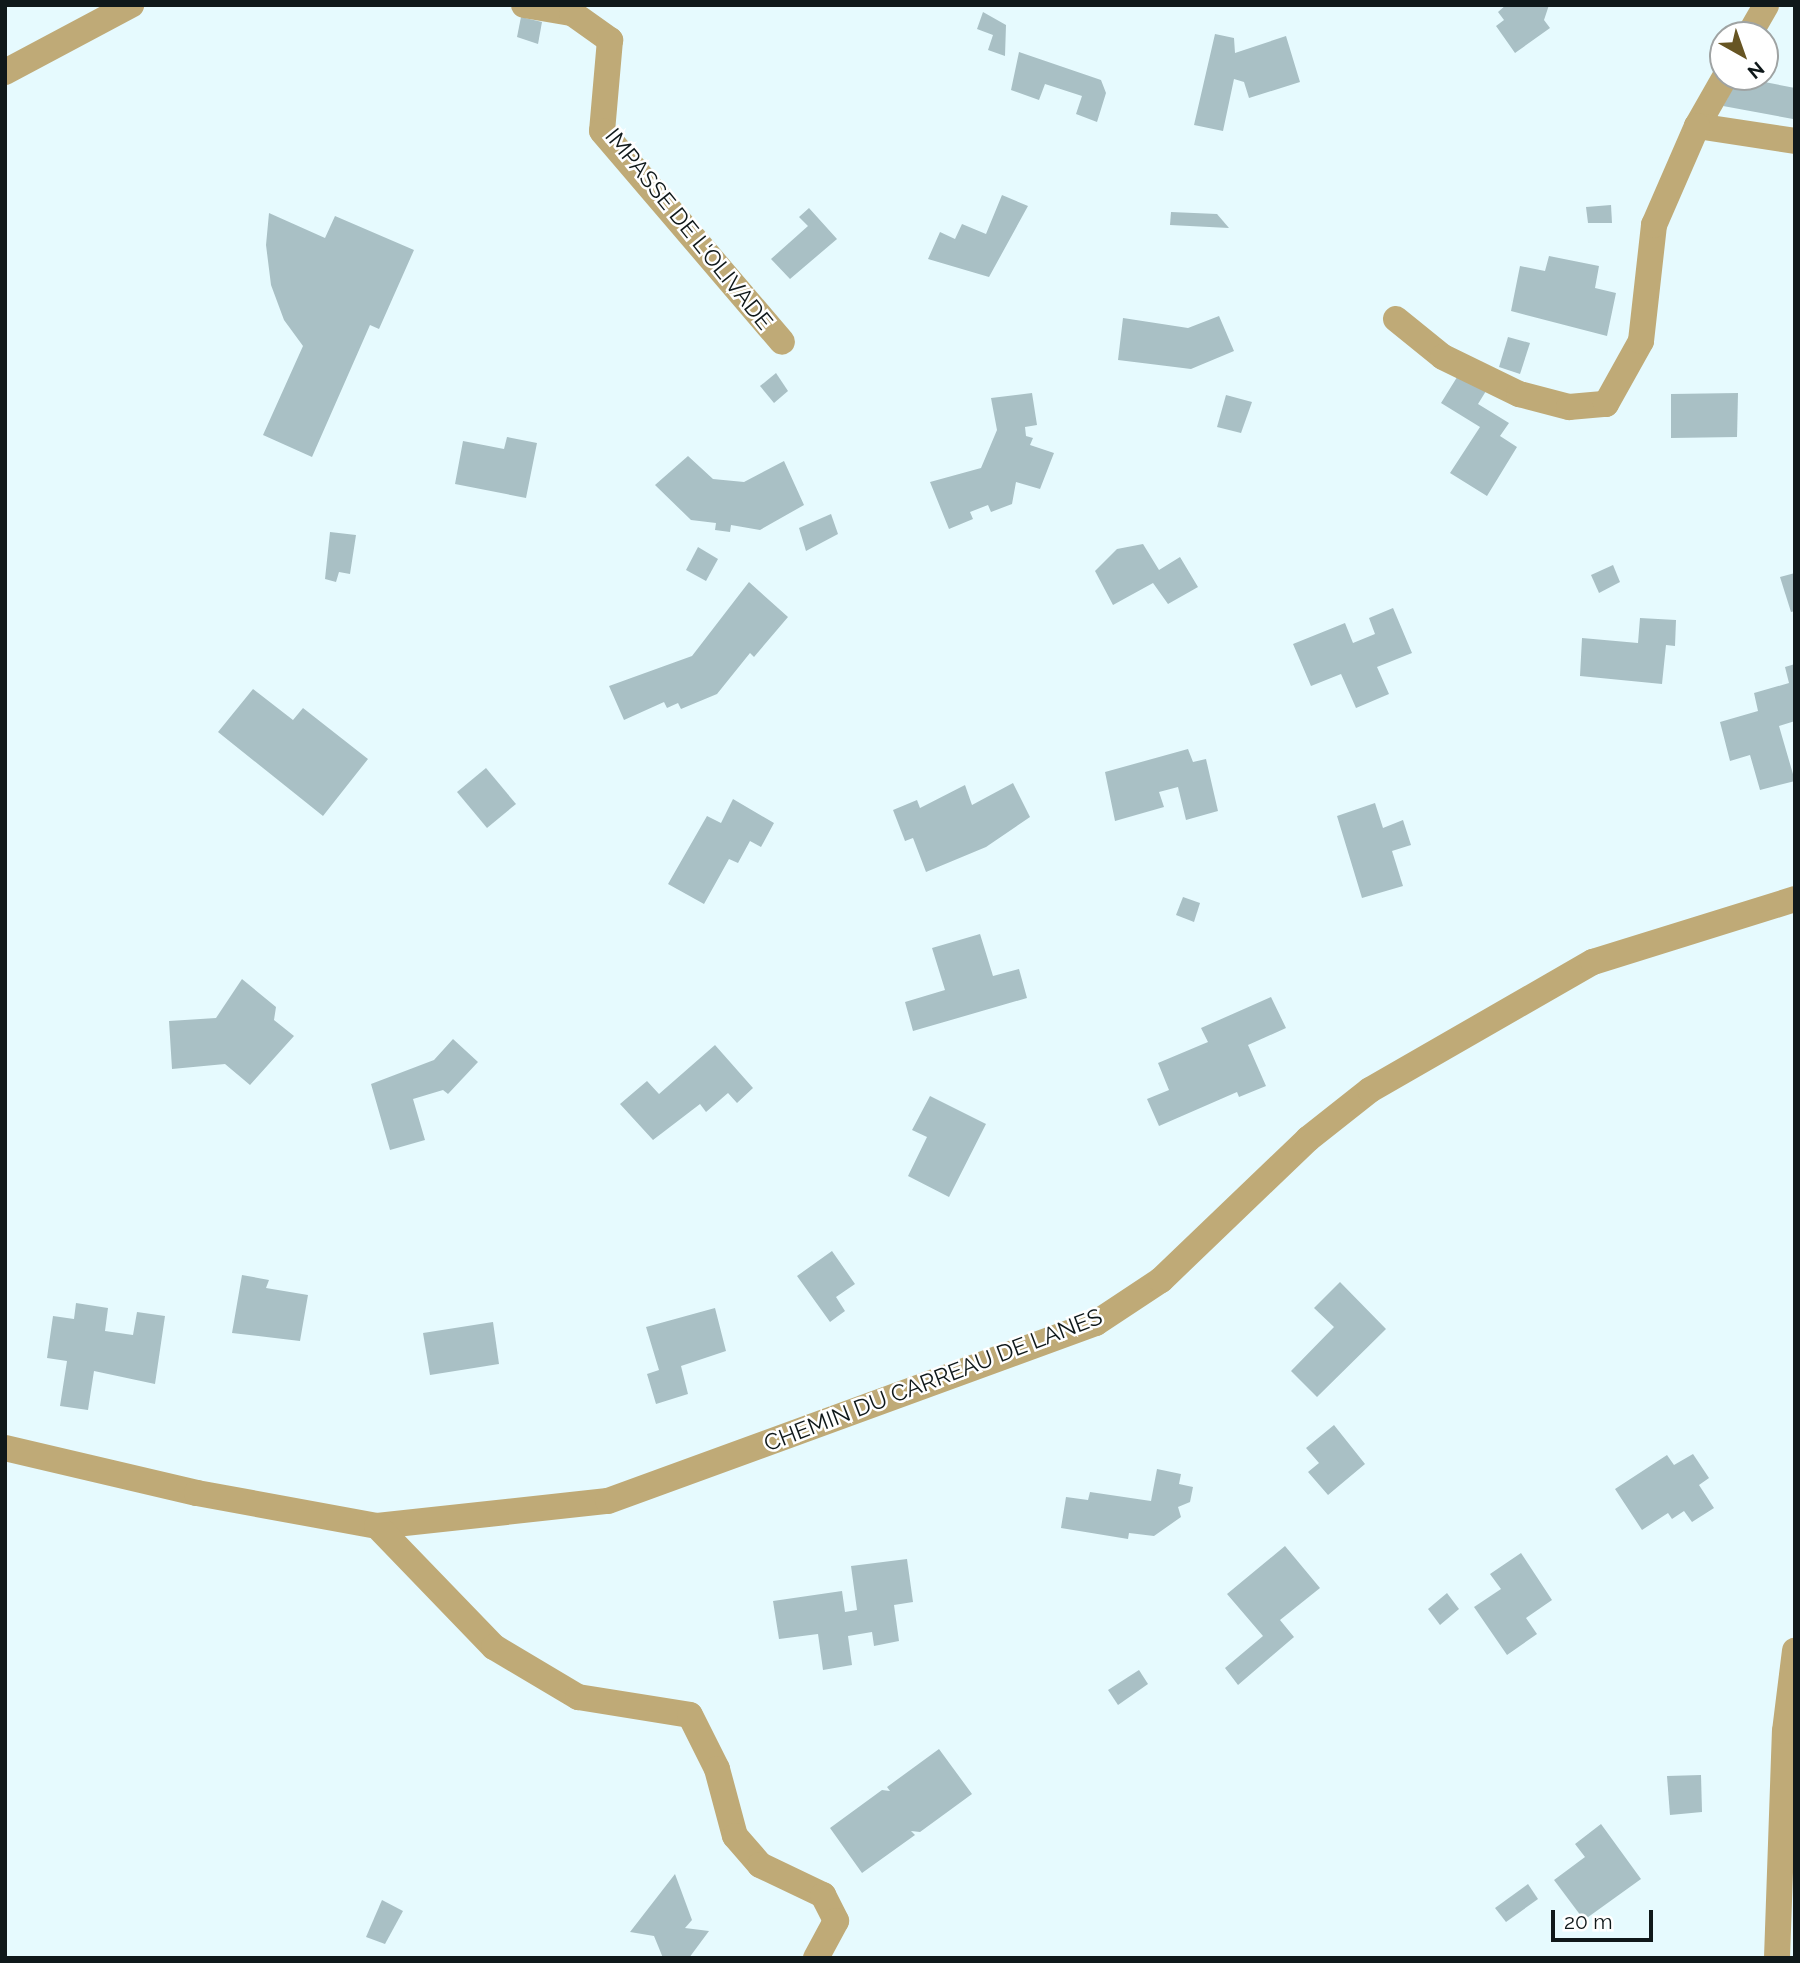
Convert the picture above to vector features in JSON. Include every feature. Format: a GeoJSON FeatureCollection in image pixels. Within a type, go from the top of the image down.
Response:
{"type":"FeatureCollection","features":[{"type":"Feature","properties":{"kind":"street"},"geometry":{"type":"LineString","coordinates":[[5,72],[131,5]]}},
{"type":"Feature","properties":{"kind":"street","name":"IMPASSE DE L'OLIVADE"},"geometry":{"type":"LineString","coordinates":[[524,5],[572,13],[610,40],[602,131],[782,342]]}},
{"type":"Feature","properties":{"kind":"street"},"geometry":{"type":"LineString","coordinates":[[1757,21],[1766,5]]}},
{"type":"Feature","properties":{"kind":"street"},"geometry":{"type":"LineString","coordinates":[[1396,319],[1443,357],[1519,394],[1569,407],[1606,404],[1642,341],[1654,225],[1697,126],[1717,91]]}},
{"type":"Feature","properties":{"kind":"street"},"geometry":{"type":"LineString","coordinates":[[1697,126],[1795,141]]}},
{"type":"Feature","properties":{"kind":"street","name":"CHEMIN DU CARREAU DE LANES"},"geometry":{"type":"LineString","coordinates":[[5,1448],[197,1493],[377,1526],[608,1501],[1096,1323],[1161,1280],[1308,1139],[1370,1090],[1594,962],[1795,899]]}},
{"type":"Feature","properties":{"kind":"street"},"geometry":{"type":"LineString","coordinates":[[377,1526],[494,1647],[578,1697],[690,1715],[717,1769],[735,1836],[760,1865],[822,1895],[827,1903],[836,1921],[816,1958]]}},
{"type":"Feature","properties":{"kind":"street"},"geometry":{"type":"LineString","coordinates":[[1777,1955],[1785,1731],[1795,1651]]}},
{"type":"Feature","properties":{"kind":"street"},"geometry":{"type":"LineString","coordinates":[[1777,1955],[1795,1925]]}},
{"type":"Feature","properties":{"kind":"building"},"geometry":{"type":"Polygon","coordinates":[[[1506,5],[1549,5],[1544,20],[1550,28],[1515,53],[1496,26],[1504,20],[1498,12],[1506,5]]]}},
{"type":"Feature","properties":{"kind":"building"},"geometry":{"type":"Polygon","coordinates":[[[983,12],[1006,25],[1005,56],[988,50],[993,35],[977,29],[983,12]]]}},
{"type":"Feature","properties":{"kind":"building"},"geometry":{"type":"Polygon","coordinates":[[[521,17],[542,22],[538,44],[517,37],[521,17]]]}},
{"type":"Feature","properties":{"kind":"building"},"geometry":{"type":"Polygon","coordinates":[[[1215,34],[1234,38],[1235,53],[1286,36],[1300,82],[1249,98],[1244,82],[1234,79],[1223,131],[1194,125],[1215,34]]]}},
{"type":"Feature","properties":{"kind":"building"},"geometry":{"type":"Polygon","coordinates":[[[1019,52],[1101,80],[1106,93],[1097,122],[1076,114],[1082,96],[1045,84],[1039,100],[1011,90],[1019,52]]]}},
{"type":"Feature","properties":{"kind":"building"},"geometry":{"type":"Polygon","coordinates":[[[1779,85],[1795,88],[1793,119],[1723,106],[1731,91],[1779,91],[1779,85]]]}},
{"type":"Feature","properties":{"kind":"building"},"geometry":{"type":"Polygon","coordinates":[[[1002,195],[1028,206],[989,277],[928,259],[940,232],[955,239],[962,224],[986,234],[1002,195]]]}},
{"type":"Feature","properties":{"kind":"building"},"geometry":{"type":"Polygon","coordinates":[[[1611,205],[1612,223],[1588,223],[1586,207],[1611,205]]]}},
{"type":"Feature","properties":{"kind":"building"},"geometry":{"type":"Polygon","coordinates":[[[809,208],[837,239],[790,279],[771,259],[808,226],[799,217],[809,208]]]}},
{"type":"Feature","properties":{"kind":"building"},"geometry":{"type":"Polygon","coordinates":[[[1171,212],[1217,214],[1229,228],[1170,225],[1171,212]]]}},
{"type":"Feature","properties":{"kind":"building"},"geometry":{"type":"Polygon","coordinates":[[[269,213],[325,238],[335,216],[414,250],[379,329],[370,325],[312,457],[263,435],[303,346],[284,320],[271,285],[266,245],[269,213]]]}},
{"type":"Feature","properties":{"kind":"building"},"geometry":{"type":"Polygon","coordinates":[[[1549,256],[1599,266],[1595,288],[1616,293],[1607,336],[1511,311],[1520,266],[1545,271],[1549,256]]]}},
{"type":"Feature","properties":{"kind":"building"},"geometry":{"type":"Polygon","coordinates":[[[1219,316],[1234,351],[1191,369],[1118,360],[1123,318],[1188,328],[1219,316]]]}},
{"type":"Feature","properties":{"kind":"building"},"geometry":{"type":"Polygon","coordinates":[[[1508,337],[1530,343],[1520,374],[1499,367],[1508,337]]]}},
{"type":"Feature","properties":{"kind":"building"},"geometry":{"type":"Polygon","coordinates":[[[776,373],[788,391],[774,403],[760,386],[776,373]]]}},
{"type":"Feature","properties":{"kind":"building"},"geometry":{"type":"Polygon","coordinates":[[[1459,374],[1486,391],[1478,404],[1509,423],[1500,436],[1517,447],[1487,496],[1450,473],[1480,427],[1441,403],[1459,374]]]}},
{"type":"Feature","properties":{"kind":"building"},"geometry":{"type":"Polygon","coordinates":[[[1032,393],[1037,425],[1025,427],[1026,436],[1033,438],[1030,445],[1054,453],[1040,489],[1016,482],[1012,504],[991,512],[988,505],[970,512],[973,519],[949,529],[930,482],[981,468],[997,430],[991,398],[1032,393]]]}},
{"type":"Feature","properties":{"kind":"building"},"geometry":{"type":"Polygon","coordinates":[[[1738,393],[1737,437],[1671,438],[1671,394],[1738,393]]]}},
{"type":"Feature","properties":{"kind":"building"},"geometry":{"type":"Polygon","coordinates":[[[1226,395],[1252,402],[1241,433],[1217,427],[1226,395]]]}},
{"type":"Feature","properties":{"kind":"building"},"geometry":{"type":"Polygon","coordinates":[[[507,437],[537,443],[526,498],[455,484],[463,441],[504,449],[507,437]]]}},
{"type":"Feature","properties":{"kind":"building"},"geometry":{"type":"Polygon","coordinates":[[[688,456],[713,479],[744,482],[784,461],[804,505],[760,530],[731,525],[730,532],[715,530],[716,523],[691,520],[655,485],[688,456]]]}},
{"type":"Feature","properties":{"kind":"building"},"geometry":{"type":"Polygon","coordinates":[[[831,514],[838,534],[806,551],[799,528],[831,514]]]}},
{"type":"Feature","properties":{"kind":"building"},"geometry":{"type":"Polygon","coordinates":[[[330,532],[356,535],[350,574],[339,572],[336,582],[325,579],[330,532]]]}},
{"type":"Feature","properties":{"kind":"building"},"geometry":{"type":"Polygon","coordinates":[[[1143,544],[1159,570],[1180,557],[1198,587],[1168,604],[1153,583],[1113,605],[1095,571],[1117,549],[1143,544]]]}},
{"type":"Feature","properties":{"kind":"building"},"geometry":{"type":"Polygon","coordinates":[[[698,547],[718,559],[706,581],[686,570],[698,547]]]}},
{"type":"Feature","properties":{"kind":"building"},"geometry":{"type":"Polygon","coordinates":[[[1613,565],[1620,582],[1599,593],[1591,575],[1613,565]]]}},
{"type":"Feature","properties":{"kind":"building"},"geometry":{"type":"Polygon","coordinates":[[[1795,573],[1795,611],[1791,612],[1780,577],[1795,573]]]}},
{"type":"Feature","properties":{"kind":"building"},"geometry":{"type":"Polygon","coordinates":[[[749,582],[788,617],[754,657],[750,653],[717,694],[681,709],[678,703],[667,708],[664,702],[624,720],[609,686],[692,656],[749,582]]]}},
{"type":"Feature","properties":{"kind":"building"},"geometry":{"type":"Polygon","coordinates":[[[1393,608],[1412,653],[1377,667],[1389,694],[1356,708],[1341,674],[1311,686],[1293,644],[1345,623],[1353,643],[1375,634],[1369,618],[1393,608]]]}},
{"type":"Feature","properties":{"kind":"building"},"geometry":{"type":"Polygon","coordinates":[[[1640,618],[1676,620],[1675,646],[1666,645],[1662,684],[1580,676],[1582,638],[1638,643],[1640,618]]]}},
{"type":"Feature","properties":{"kind":"building"},"geometry":{"type":"Polygon","coordinates":[[[1795,664],[1795,721],[1779,726],[1795,781],[1760,790],[1750,755],[1730,761],[1720,722],[1758,711],[1754,693],[1789,683],[1785,667],[1795,664]]]}},
{"type":"Feature","properties":{"kind":"building"},"geometry":{"type":"Polygon","coordinates":[[[253,689],[293,720],[303,708],[368,759],[323,816],[218,732],[253,689]]]}},
{"type":"Feature","properties":{"kind":"building"},"geometry":{"type":"Polygon","coordinates":[[[1188,749],[1193,762],[1206,759],[1218,811],[1186,820],[1178,787],[1159,792],[1164,807],[1115,821],[1105,772],[1188,749]]]}},
{"type":"Feature","properties":{"kind":"building"},"geometry":{"type":"Polygon","coordinates":[[[486,768],[516,804],[487,828],[457,792],[486,768]]]}},
{"type":"Feature","properties":{"kind":"building"},"geometry":{"type":"Polygon","coordinates":[[[1013,783],[1030,817],[986,847],[926,872],[913,838],[905,841],[893,810],[917,800],[920,808],[965,785],[972,805],[1013,783]]]}},
{"type":"Feature","properties":{"kind":"building"},"geometry":{"type":"Polygon","coordinates":[[[733,799],[774,823],[761,847],[750,841],[738,863],[729,859],[704,904],[668,884],[707,816],[721,823],[733,799]]]}},
{"type":"Feature","properties":{"kind":"building"},"geometry":{"type":"Polygon","coordinates":[[[1375,803],[1383,828],[1403,820],[1411,845],[1392,851],[1403,886],[1362,898],[1337,816],[1375,803]]]}},
{"type":"Feature","properties":{"kind":"building"},"geometry":{"type":"Polygon","coordinates":[[[1183,897],[1200,903],[1194,922],[1176,915],[1183,897]]]}},
{"type":"Feature","properties":{"kind":"building"},"geometry":{"type":"Polygon","coordinates":[[[980,934],[993,976],[1019,969],[1027,998],[913,1031],[905,1002],[945,990],[932,948],[980,934]]]}},
{"type":"Feature","properties":{"kind":"building"},"geometry":{"type":"Polygon","coordinates":[[[242,979],[276,1007],[274,1020],[294,1036],[250,1085],[225,1064],[172,1069],[169,1021],[216,1018],[242,979]]]}},
{"type":"Feature","properties":{"kind":"building"},"geometry":{"type":"Polygon","coordinates":[[[1271,997],[1286,1028],[1248,1045],[1266,1086],[1239,1097],[1237,1092],[1159,1126],[1147,1099],[1169,1090],[1158,1063],[1208,1042],[1201,1028],[1271,997]]]}},
{"type":"Feature","properties":{"kind":"building"},"geometry":{"type":"Polygon","coordinates":[[[453,1039],[478,1062],[448,1094],[443,1090],[413,1099],[425,1140],[390,1150],[371,1084],[434,1060],[453,1039]]]}},
{"type":"Feature","properties":{"kind":"building"},"geometry":{"type":"Polygon","coordinates":[[[715,1045],[753,1088],[737,1103],[728,1093],[706,1112],[700,1104],[653,1140],[620,1104],[647,1081],[659,1094],[715,1045]]]}},
{"type":"Feature","properties":{"kind":"building"},"geometry":{"type":"Polygon","coordinates":[[[930,1096],[986,1124],[949,1197],[908,1176],[927,1137],[912,1130],[930,1096]]]}},
{"type":"Feature","properties":{"kind":"building"},"geometry":{"type":"Polygon","coordinates":[[[832,1251],[855,1284],[836,1297],[845,1311],[830,1322],[797,1276],[832,1251]]]}},
{"type":"Feature","properties":{"kind":"building"},"geometry":{"type":"Polygon","coordinates":[[[242,1275],[269,1280],[266,1288],[308,1295],[300,1341],[232,1333],[242,1275]]]}},
{"type":"Feature","properties":{"kind":"building"},"geometry":{"type":"Polygon","coordinates":[[[1340,1282],[1386,1329],[1317,1397],[1291,1371],[1334,1327],[1314,1308],[1340,1282]]]}},
{"type":"Feature","properties":{"kind":"building"},"geometry":{"type":"Polygon","coordinates":[[[76,1303],[108,1308],[105,1331],[133,1335],[137,1312],[165,1316],[155,1384],[94,1371],[88,1410],[60,1406],[67,1361],[47,1358],[53,1316],[74,1319],[76,1303]]]}},
{"type":"Feature","properties":{"kind":"building"},"geometry":{"type":"Polygon","coordinates":[[[715,1308],[726,1351],[681,1366],[688,1394],[656,1404],[647,1374],[659,1370],[646,1327],[715,1308]]]}},
{"type":"Feature","properties":{"kind":"building"},"geometry":{"type":"Polygon","coordinates":[[[493,1322],[499,1364],[430,1375],[423,1333],[493,1322]]]}},
{"type":"Feature","properties":{"kind":"building"},"geometry":{"type":"Polygon","coordinates":[[[1334,1425],[1365,1464],[1328,1495],[1308,1472],[1319,1463],[1306,1448],[1334,1425]]]}},
{"type":"Feature","properties":{"kind":"building"},"geometry":{"type":"Polygon","coordinates":[[[1693,1454],[1709,1478],[1699,1485],[1714,1508],[1692,1522],[1684,1511],[1672,1519],[1668,1513],[1642,1530],[1615,1489],[1667,1455],[1674,1465],[1693,1454]]]}},
{"type":"Feature","properties":{"kind":"building"},"geometry":{"type":"Polygon","coordinates":[[[1157,1469],[1181,1474],[1179,1484],[1193,1487],[1190,1502],[1178,1507],[1181,1517],[1154,1536],[1129,1533],[1128,1539],[1061,1528],[1066,1497],[1088,1500],[1090,1492],[1151,1501],[1157,1469]]]}},
{"type":"Feature","properties":{"kind":"building"},"geometry":{"type":"Polygon","coordinates":[[[1285,1546],[1320,1588],[1280,1620],[1294,1637],[1238,1685],[1225,1668],[1263,1636],[1227,1594],[1285,1546]]]}},
{"type":"Feature","properties":{"kind":"building"},"geometry":{"type":"Polygon","coordinates":[[[1521,1553],[1552,1600],[1526,1618],[1537,1634],[1507,1655],[1474,1607],[1501,1589],[1490,1574],[1521,1553]]]}},
{"type":"Feature","properties":{"kind":"building"},"geometry":{"type":"Polygon","coordinates":[[[907,1559],[913,1602],[894,1605],[899,1641],[874,1646],[872,1632],[848,1636],[852,1665],[823,1670],[818,1634],[779,1639],[773,1601],[842,1591],[845,1612],[857,1610],[851,1566],[907,1559]]]}},
{"type":"Feature","properties":{"kind":"building"},"geometry":{"type":"Polygon","coordinates":[[[1447,1593],[1459,1609],[1440,1625],[1428,1609],[1447,1593]]]}},
{"type":"Feature","properties":{"kind":"building"},"geometry":{"type":"Polygon","coordinates":[[[1139,1670],[1148,1684],[1118,1705],[1108,1690],[1139,1670]]]}},
{"type":"Feature","properties":{"kind":"building"},"geometry":{"type":"Polygon","coordinates":[[[939,1749],[972,1794],[920,1832],[911,1831],[915,1835],[862,1873],[830,1828],[882,1790],[890,1791],[887,1787],[939,1749]]]}},
{"type":"Feature","properties":{"kind":"building"},"geometry":{"type":"Polygon","coordinates":[[[1701,1775],[1702,1812],[1670,1815],[1667,1776],[1701,1775]]]}},
{"type":"Feature","properties":{"kind":"building"},"geometry":{"type":"Polygon","coordinates":[[[1601,1824],[1641,1879],[1584,1920],[1554,1880],[1585,1857],[1575,1844],[1601,1824]]]}},
{"type":"Feature","properties":{"kind":"building"},"geometry":{"type":"Polygon","coordinates":[[[675,1874],[692,1920],[685,1928],[709,1931],[689,1958],[663,1958],[654,1936],[630,1932],[675,1874]]]}},
{"type":"Feature","properties":{"kind":"building"},"geometry":{"type":"Polygon","coordinates":[[[1528,1884],[1538,1899],[1506,1922],[1495,1908],[1528,1884]]]}},
{"type":"Feature","properties":{"kind":"building"},"geometry":{"type":"Polygon","coordinates":[[[382,1900],[403,1911],[385,1944],[366,1937],[382,1900]]]}}]}
